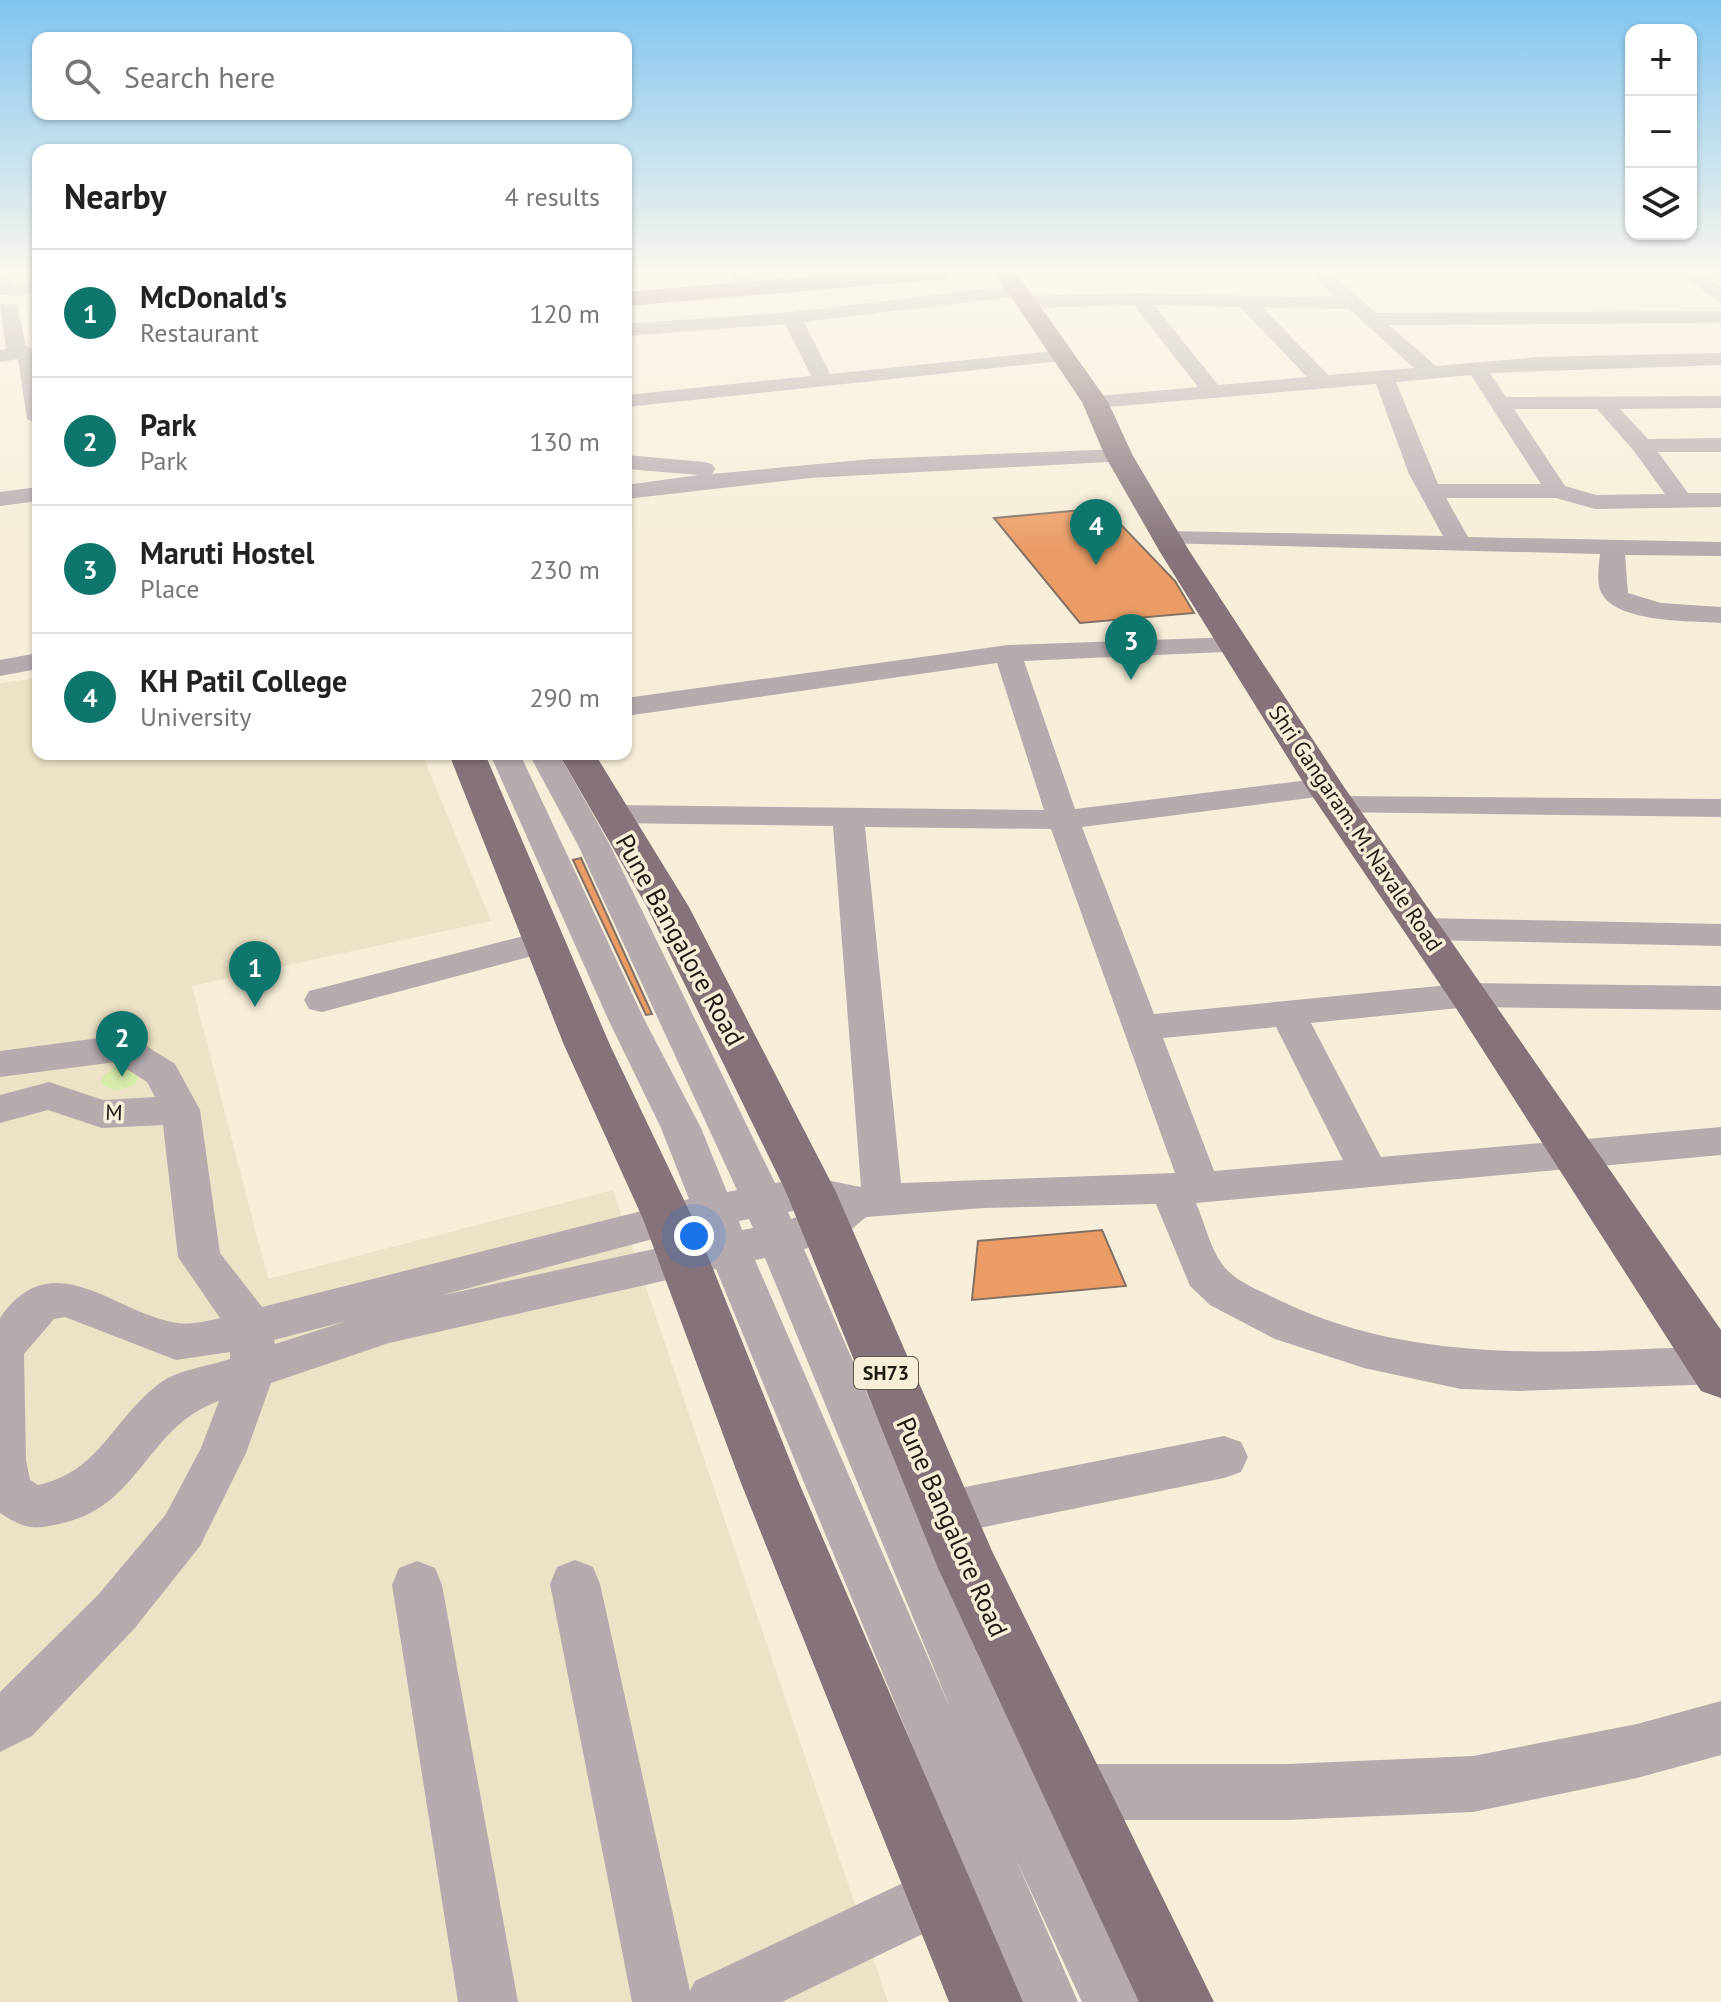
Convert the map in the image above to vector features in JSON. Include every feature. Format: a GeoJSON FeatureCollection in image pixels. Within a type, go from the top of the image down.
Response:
{"type":"FeatureCollection","features":[{"type":"Feature","properties":{"kind":"main road","name":"Shri Gangaram. M. Navale Road"},"geometry":{"type":"LineString","coordinates":[[1070,365],[1095,402],[1119,456],[1167,538],[1331,796],[1469,995],[1719,1369]]}},
{"type":"Feature","properties":{"kind":"main road"},"geometry":{"type":"LineString","coordinates":[[469,760],[543,942],[698,1234],[776,1497],[986,2002]]}},
{"type":"Feature","properties":{"kind":"main road","name":"Pune Bangalore Road"},"geometry":{"type":"LineString","coordinates":[[580,760],[668,907],[819,1210],[945,1513],[1177,2002]]}},
{"type":"Feature","properties":{"kind":"street"},"geometry":{"type":"LineString","coordinates":[[816,365],[823,380]]}},
{"type":"Feature","properties":{"kind":"street"},"geometry":{"type":"LineString","coordinates":[[632,400],[969,365]]}},
{"type":"Feature","properties":{"kind":"street"},"geometry":{"type":"LineString","coordinates":[[1192,365],[1212,391]]}},
{"type":"Feature","properties":{"kind":"street"},"geometry":{"type":"LineString","coordinates":[[1307,365],[1323,382]]}},
{"type":"Feature","properties":{"kind":"street"},"geometry":{"type":"LineString","coordinates":[[1424,365],[1432,373]]}},
{"type":"Feature","properties":{"kind":"street"},"geometry":{"type":"LineString","coordinates":[[1095,402],[1518,365]]}},
{"type":"Feature","properties":{"kind":"street"},"geometry":{"type":"LineString","coordinates":[[1478,370],[1557,491]]}},
{"type":"Feature","properties":{"kind":"street"},"geometry":{"type":"LineString","coordinates":[[1384,378],[1399,425],[1458,541]]}},
{"type":"Feature","properties":{"kind":"street"},"geometry":{"type":"LineString","coordinates":[[1602,402],[1642,446],[1681,500]]}},
{"type":"Feature","properties":{"kind":"street"},"geometry":{"type":"LineString","coordinates":[[1500,403],[1721,402]]}},
{"type":"Feature","properties":{"kind":"street"},"geometry":{"type":"LineString","coordinates":[[1642,446],[1721,445]]}},
{"type":"Feature","properties":{"kind":"street"},"geometry":{"type":"LineString","coordinates":[[632,491],[736,476],[912,461],[1119,456]]}},
{"type":"Feature","properties":{"kind":"street"},"geometry":{"type":"LineString","coordinates":[[632,462],[666,463],[736,476]]}},
{"type":"Feature","properties":{"kind":"street"},"geometry":{"type":"LineString","coordinates":[[1430,491],[1557,491],[1595,502],[1721,500]]}},
{"type":"Feature","properties":{"kind":"street"},"geometry":{"type":"LineString","coordinates":[[0,499],[32,495]]}},
{"type":"Feature","properties":{"kind":"street"},"geometry":{"type":"LineString","coordinates":[[1167,538],[1458,541],[1721,549]]}},
{"type":"Feature","properties":{"kind":"street"},"geometry":{"type":"LineString","coordinates":[[1613,546],[1613,592],[1620,601],[1660,610],[1721,615]]}},
{"type":"Feature","properties":{"kind":"street"},"geometry":{"type":"LineString","coordinates":[[632,706],[1008,653],[1236,645]]}},
{"type":"Feature","properties":{"kind":"street"},"geometry":{"type":"LineString","coordinates":[[1008,653],[1063,820],[1141,1028],[1185,1187],[1205,1274],[1244,1304],[1291,1326],[1376,1353],[1461,1370],[1719,1369]]}},
{"type":"Feature","properties":{"kind":"street"},"geometry":{"type":"LineString","coordinates":[[0,668],[32,662]]}},
{"type":"Feature","properties":{"kind":"street"},"geometry":{"type":"LineString","coordinates":[[508,760],[626,1019],[681,1128],[698,1234],[1048,2002]]}},
{"type":"Feature","properties":{"kind":"street"},"geometry":{"type":"LineString","coordinates":[[547,760],[594,845],[819,1210],[998,1757],[1113,2002]]}},
{"type":"Feature","properties":{"kind":"street"},"geometry":{"type":"LineString","coordinates":[[610,814],[1063,820],[1331,796],[1721,808]]}},
{"type":"Feature","properties":{"kind":"street"},"geometry":{"type":"LineString","coordinates":[[819,1210],[848,816]]}},
{"type":"Feature","properties":{"kind":"street"},"geometry":{"type":"LineString","coordinates":[[1423,929],[1721,935]]}},
{"type":"Feature","properties":{"kind":"street"},"geometry":{"type":"LineString","coordinates":[[322,1000],[543,942]]}},
{"type":"Feature","properties":{"kind":"street"},"geometry":{"type":"LineString","coordinates":[[1141,1028],[1469,995],[1721,998]]}},
{"type":"Feature","properties":{"kind":"street"},"geometry":{"type":"LineString","coordinates":[[1287,1013],[1370,1174]]}},
{"type":"Feature","properties":{"kind":"street"},"geometry":{"type":"LineString","coordinates":[[0,1725],[13,1717],[116,1612],[183,1530],[222,1453],[252,1349],[199,1257],[160,1109],[122,1048],[8,1062]]}},
{"type":"Feature","properties":{"kind":"street"},"geometry":{"type":"LineString","coordinates":[[8,1062],[62,1125],[75,1129],[148,1129],[160,1109]]}},
{"type":"Feature","properties":{"kind":"street"},"geometry":{"type":"LineString","coordinates":[[0,1109],[45,1103]]}},
{"type":"Feature","properties":{"kind":"street"},"geometry":{"type":"LineString","coordinates":[[0,1122],[45,1103]]}},
{"type":"Feature","properties":{"kind":"street"},"geometry":{"type":"LineString","coordinates":[[698,1234],[301,1354],[252,1349],[210,1339],[176,1342],[67,1299],[42,1303],[20,1324],[2,1351],[2,1460],[9,1493],[33,1508],[78,1498],[111,1470],[143,1428],[178,1395],[252,1349],[439,1278],[819,1210],[1370,1174],[1571,1150],[1721,1141]]}},
{"type":"Feature","properties":{"kind":"street"},"geometry":{"type":"LineString","coordinates":[[389,1325],[439,1278]]}},
{"type":"Feature","properties":{"kind":"street"},"geometry":{"type":"LineString","coordinates":[[945,1513],[1224,1457]]}},
{"type":"Feature","properties":{"kind":"street"},"geometry":{"type":"LineString","coordinates":[[575,1584],[662,2002]]}},
{"type":"Feature","properties":{"kind":"street"},"geometry":{"type":"LineString","coordinates":[[417,1585],[488,2002]]}},
{"type":"Feature","properties":{"kind":"street"},"geometry":{"type":"LineString","coordinates":[[1075,1792],[1287,1792],[1473,1784],[1637,1751],[1721,1728]]}},
{"type":"Feature","properties":{"kind":"street"},"geometry":{"type":"LineString","coordinates":[[716,2002],[941,1894]]}},
{"type":"Feature","properties":{"kind":"shaded area"},"geometry":{"type":"Polygon","coordinates":[[[32,679],[32,760],[424,760],[491,921],[192,986],[268,1279],[613,1190],[888,2002],[0,2002],[0,683],[32,679]]]}},
{"type":"Feature","properties":{"kind":"green space"},"geometry":{"type":"Polygon","coordinates":[[[129,1064],[142,1074],[134,1085],[116,1091],[101,1084],[101,1079],[114,1067],[129,1064]]]}},
{"type":"Feature","properties":{"kind":"building"},"geometry":{"type":"Polygon","coordinates":[[[1105,508],[1175,581],[1194,613],[1080,623],[994,518],[1105,508]]]}},
{"type":"Feature","properties":{"kind":"building"},"geometry":{"type":"Polygon","coordinates":[[[581,858],[652,1014],[646,1015],[573,860],[581,858]]]}},
{"type":"Feature","properties":{"kind":"building"},"geometry":{"type":"Polygon","coordinates":[[[1102,1230],[1126,1286],[972,1300],[978,1241],[1102,1230]]]}},
{"type":"Feature","properties":{"kind":"place","name":"KH Patil College"},"geometry":{"type":"Point","coordinates":[1096,565]}},
{"type":"Feature","properties":{"kind":"place","name":"Maruti Hostel"},"geometry":{"type":"Point","coordinates":[1131,680]}},
{"type":"Feature","properties":{"kind":"place","name":"McDonald's"},"geometry":{"type":"Point","coordinates":[255,1007]}},
{"type":"Feature","properties":{"kind":"place","name":"Park"},"geometry":{"type":"Point","coordinates":[122,1077]}}]}
